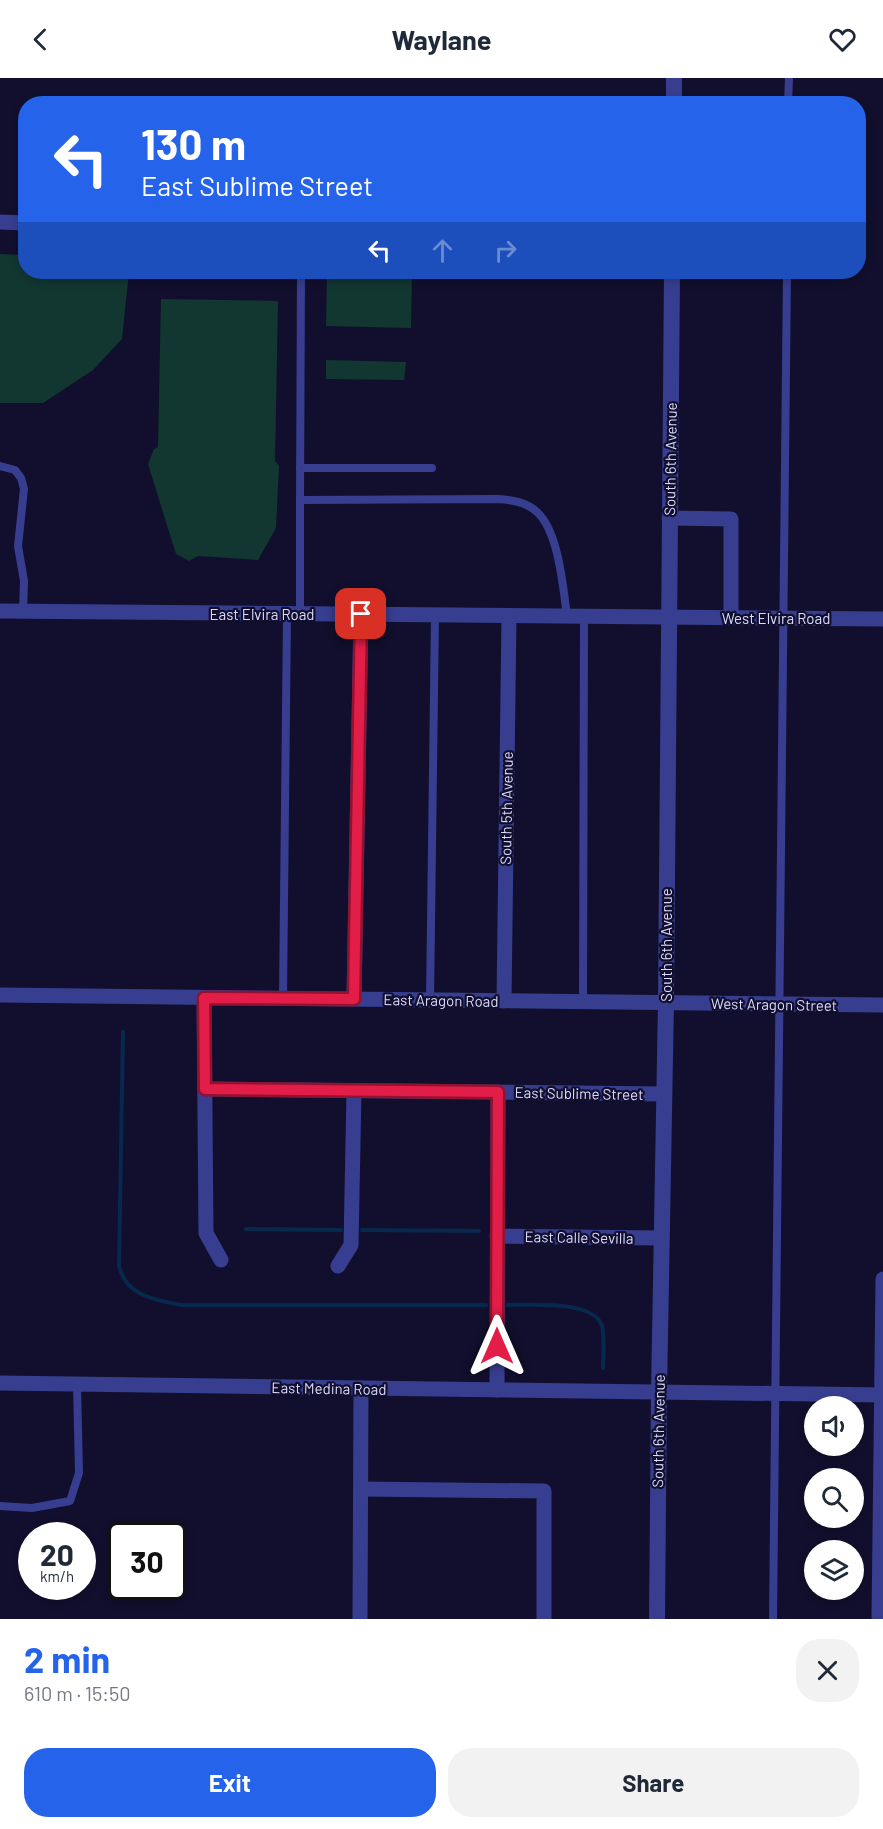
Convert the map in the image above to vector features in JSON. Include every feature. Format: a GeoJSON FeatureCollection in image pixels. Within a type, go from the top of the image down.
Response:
{"type":"FeatureCollection","features":[{"type":"Feature","properties":{"kind":"street"},"geometry":{"type":"LineString","coordinates":[[674,78],[674,96]]}},
{"type":"Feature","properties":{"kind":"street"},"geometry":{"type":"LineString","coordinates":[[0,222],[18,223]]}},
{"type":"Feature","properties":{"kind":"street","name":"South 6th Avenue"},"geometry":{"type":"LineString","coordinates":[[657,1619],[666,1002],[672,279]]}},
{"type":"Feature","properties":{"kind":"street"},"geometry":{"type":"LineString","coordinates":[[669,518],[731,519],[731,618]]}},
{"type":"Feature","properties":{"kind":"street","name":"East Elvira Road"},"geometry":{"type":"LineString","coordinates":[[0,611],[668,617]]}},
{"type":"Feature","properties":{"kind":"street"},"geometry":{"type":"LineString","coordinates":[[354,999],[361,614]]}},
{"type":"Feature","properties":{"kind":"street","name":"South 5th Avenue"},"geometry":{"type":"LineString","coordinates":[[504,1001],[509,616]]}},
{"type":"Feature","properties":{"kind":"street","name":"West Elvira Road"},"geometry":{"type":"LineString","coordinates":[[668,617],[883,619]]}},
{"type":"Feature","properties":{"kind":"street","name":"East Aragon Road"},"geometry":{"type":"LineString","coordinates":[[0,995],[666,1002]]}},
{"type":"Feature","properties":{"kind":"street"},"geometry":{"type":"LineString","coordinates":[[204,998],[206,1233],[221,1260]]}},
{"type":"Feature","properties":{"kind":"street","name":"West Aragon Street"},"geometry":{"type":"LineString","coordinates":[[666,1002],[883,1005]]}},
{"type":"Feature","properties":{"kind":"street","name":"East Sublime Street"},"geometry":{"type":"LineString","coordinates":[[205,1089],[664,1094]]}},
{"type":"Feature","properties":{"kind":"street"},"geometry":{"type":"LineString","coordinates":[[338,1266],[351,1245],[354,1091]]}},
{"type":"Feature","properties":{"kind":"street"},"geometry":{"type":"LineString","coordinates":[[497,1390],[498,1092]]}},
{"type":"Feature","properties":{"kind":"street","name":"East Calle Sevilla"},"geometry":{"type":"LineString","coordinates":[[497,1236],[662,1238]]}},
{"type":"Feature","properties":{"kind":"street"},"geometry":{"type":"LineString","coordinates":[[879,1619],[883,1279]]}},
{"type":"Feature","properties":{"kind":"street","name":"East Medina Road"},"geometry":{"type":"LineString","coordinates":[[0,1383],[882,1395]]}},
{"type":"Feature","properties":{"kind":"street"},"geometry":{"type":"LineString","coordinates":[[360,1619],[361,1388]]}},
{"type":"Feature","properties":{"kind":"street"},"geometry":{"type":"LineString","coordinates":[[361,1489],[544,1491],[544,1619]]}},
{"type":"Feature","properties":{"kind":"lane"},"geometry":{"type":"LineString","coordinates":[[788,96],[789,78]]}},
{"type":"Feature","properties":{"kind":"lane"},"geometry":{"type":"LineString","coordinates":[[283,998],[293,614],[300,500],[301,279]]}},
{"type":"Feature","properties":{"kind":"lane"},"geometry":{"type":"LineString","coordinates":[[773,1619],[787,279]]}},
{"type":"Feature","properties":{"kind":"lane"},"geometry":{"type":"LineString","coordinates":[[0,466],[15,470],[21,478],[24,489],[18,546],[24,581],[23,612]]}},
{"type":"Feature","properties":{"kind":"lane"},"geometry":{"type":"LineString","coordinates":[[300,468],[432,468]]}},
{"type":"Feature","properties":{"kind":"lane"},"geometry":{"type":"LineString","coordinates":[[300,500],[498,499],[518,501],[529,506],[544,520],[550,532],[562,581],[567,616]]}},
{"type":"Feature","properties":{"kind":"lane"},"geometry":{"type":"LineString","coordinates":[[430,1000],[435,615]]}},
{"type":"Feature","properties":{"kind":"lane"},"geometry":{"type":"LineString","coordinates":[[583,1002],[584,616]]}},
{"type":"Feature","properties":{"kind":"lane"},"geometry":{"type":"LineString","coordinates":[[0,1506],[32,1508],[70,1501],[79,1473],[77,1384]]}},
{"type":"Feature","properties":{"kind":"green space"},"geometry":{"type":"Polygon","coordinates":[[[0,254],[18,255],[18,279],[128,279],[122,339],[93,370],[43,403],[0,403],[0,254]]]}},
{"type":"Feature","properties":{"kind":"green space"},"geometry":{"type":"Polygon","coordinates":[[[327,279],[412,279],[411,328],[326,326],[327,279]]]}},
{"type":"Feature","properties":{"kind":"green space"},"geometry":{"type":"Polygon","coordinates":[[[161,299],[278,301],[275,461],[279,466],[276,528],[258,560],[198,556],[189,561],[176,554],[148,464],[154,449],[158,447],[161,299]]]}},
{"type":"Feature","properties":{"kind":"green space"},"geometry":{"type":"Polygon","coordinates":[[[326,360],[406,362],[404,380],[326,379],[326,360]]]}},
{"type":"Feature","properties":{"kind":"waterway"},"geometry":{"type":"LineString","coordinates":[[123,1032],[119,1266],[128,1284],[135,1290],[161,1301],[181,1305],[486,1305]]}},
{"type":"Feature","properties":{"kind":"waterway"},"geometry":{"type":"LineString","coordinates":[[246,1229],[341,1230]]}},
{"type":"Feature","properties":{"kind":"waterway"},"geometry":{"type":"LineString","coordinates":[[362,1230],[479,1231]]}},
{"type":"Feature","properties":{"kind":"waterway"},"geometry":{"type":"LineString","coordinates":[[507,1305],[575,1308],[597,1318],[603,1331],[603,1368]]}},
{"type":"Feature","properties":{"kind":"route"},"geometry":{"type":"LineString","coordinates":[[361,614],[354,999],[204,998],[205,1089],[498,1092],[497,1346]]}}]}
